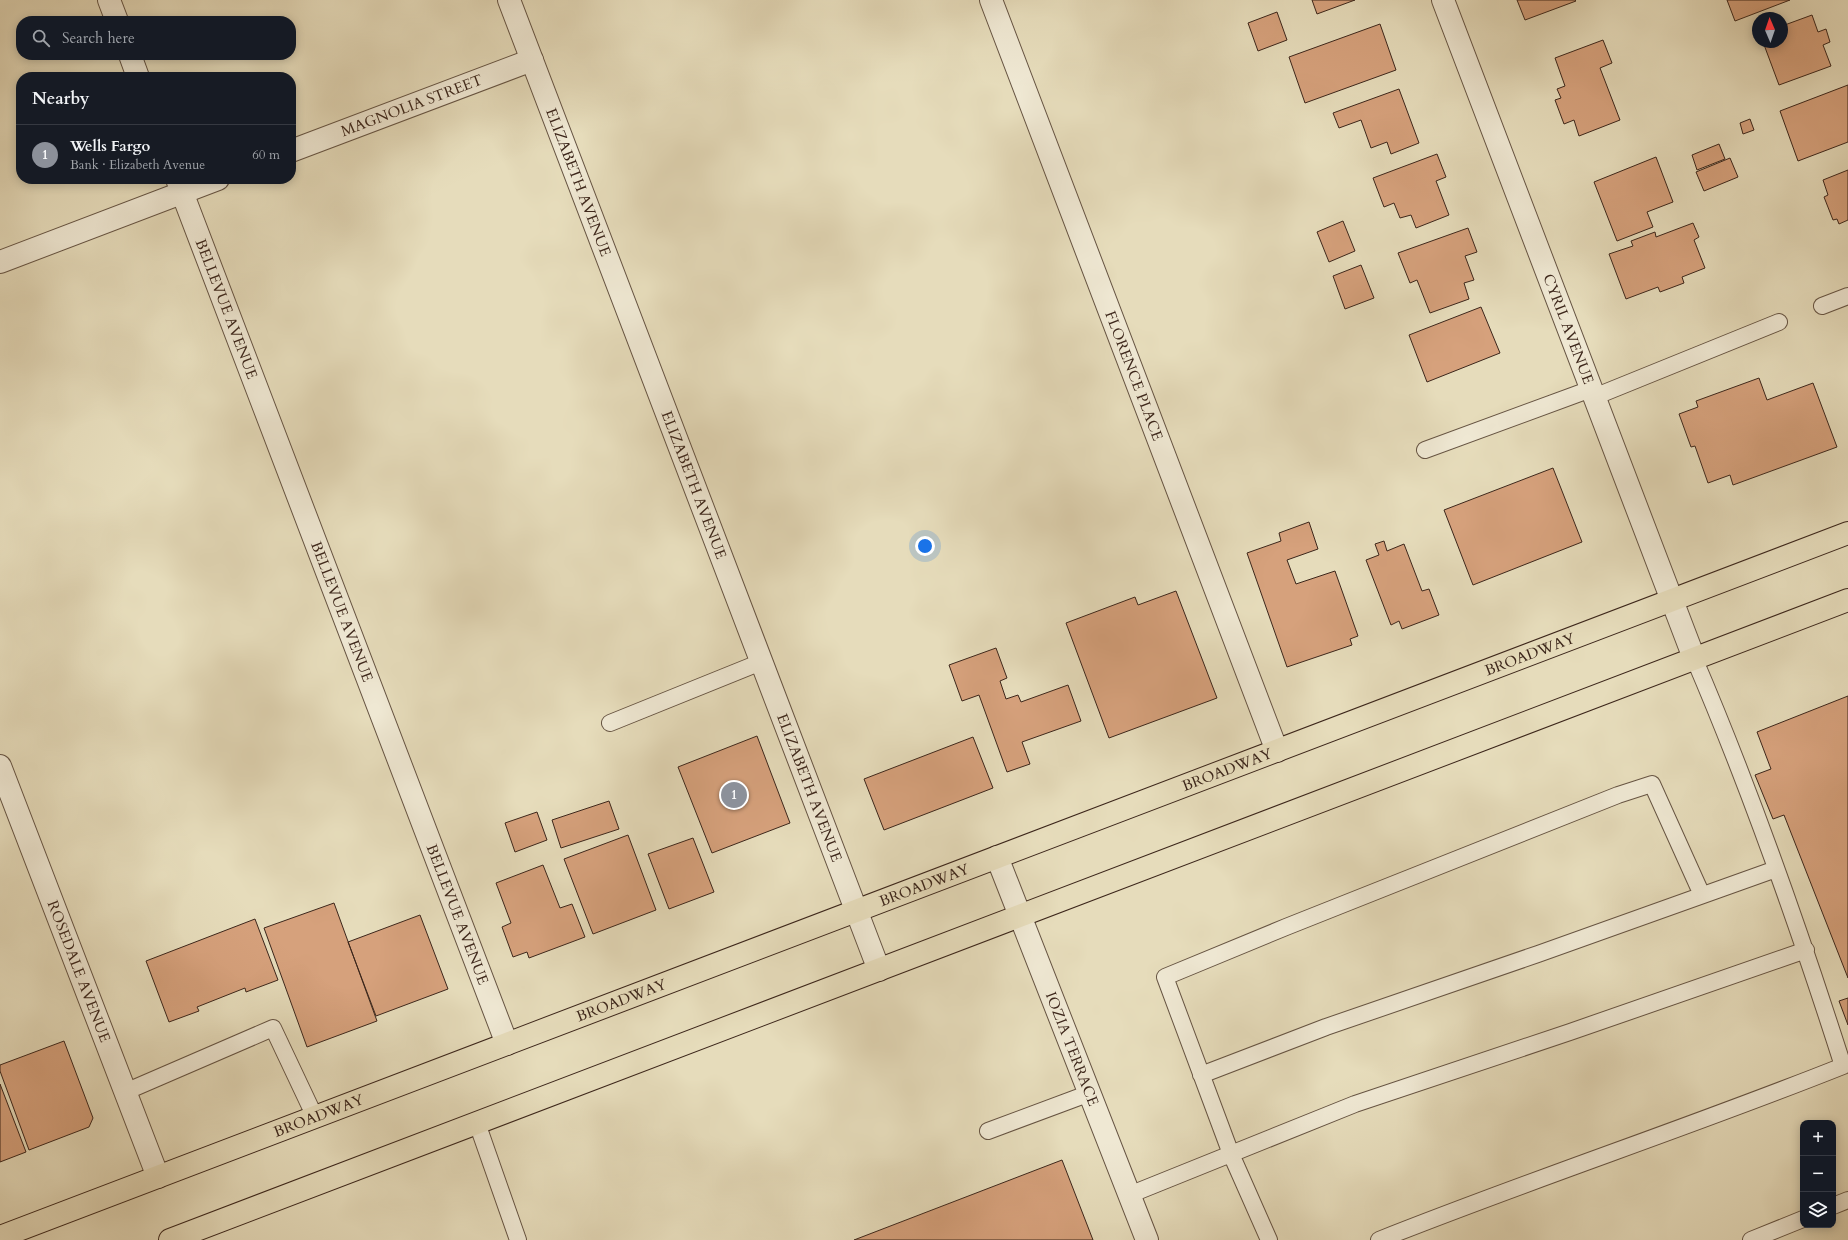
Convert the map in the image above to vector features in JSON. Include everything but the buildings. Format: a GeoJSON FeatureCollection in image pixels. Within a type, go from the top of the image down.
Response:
{"type":"FeatureCollection","features":[{"type":"Feature","properties":{"kind":"main road","name":"BROADWAY"},"geometry":{"type":"LineString","coordinates":[[0,1237],[1848,533]]}},
{"type":"Feature","properties":{"kind":"main road"},"geometry":{"type":"LineString","coordinates":[[170,1240],[1848,600]]}},
{"type":"Feature","properties":{"kind":"street"},"geometry":{"type":"LineString","coordinates":[[109,0],[115,16]]}},
{"type":"Feature","properties":{"kind":"street","name":"ELIZABETH AVENUE"},"geometry":{"type":"LineString","coordinates":[[509,0],[879,970]]}},
{"type":"Feature","properties":{"kind":"street","name":"FLORENCE PLACE"},"geometry":{"type":"LineString","coordinates":[[991,0],[1278,750]]}},
{"type":"Feature","properties":{"kind":"street","name":"CYRIL AVENUE"},"geometry":{"type":"LineString","coordinates":[[1442,0],[1694,658]]}},
{"type":"Feature","properties":{"kind":"street"},"geometry":{"type":"LineString","coordinates":[[132,60],[136,72]]}},
{"type":"Feature","properties":{"kind":"street","name":"MAGNOLIA STREET"},"geometry":{"type":"LineString","coordinates":[[296,149],[532,60]]}},
{"type":"Feature","properties":{"kind":"street"},"geometry":{"type":"LineString","coordinates":[[0,262],[180,186],[191,184]]}},
{"type":"Feature","properties":{"kind":"street","name":"BELLEVUE AVENUE"},"geometry":{"type":"LineString","coordinates":[[180,186],[507,1044]]}},
{"type":"Feature","properties":{"kind":"street","name":"ROSEDALE AVENUE"},"geometry":{"type":"LineString","coordinates":[[0,766],[158,1177]]}},
{"type":"Feature","properties":{"kind":"street","name":"IOZIA TERRACE"},"geometry":{"type":"LineString","coordinates":[[998,857],[1147,1240]]}},
{"type":"Feature","properties":{"kind":"lane"},"geometry":{"type":"LineString","coordinates":[[1822,306],[1848,296]]}},
{"type":"Feature","properties":{"kind":"lane"},"geometry":{"type":"LineString","coordinates":[[1425,450],[1593,393],[1779,322]]}},
{"type":"Feature","properties":{"kind":"lane"},"geometry":{"type":"LineString","coordinates":[[1379,1240],[1614,1151],[1773,1094],[1843,1066],[1806,950],[1718,713],[1694,658]]}},
{"type":"Feature","properties":{"kind":"lane"},"geometry":{"type":"LineString","coordinates":[[610,722],[761,662]]}},
{"type":"Feature","properties":{"kind":"lane"},"geometry":{"type":"LineString","coordinates":[[1269,1240],[1231,1154],[1165,977],[1286,927],[1618,795],[1652,784],[1702,895]]}},
{"type":"Feature","properties":{"kind":"lane"},"geometry":{"type":"LineString","coordinates":[[1201,1075],[1326,1027],[1538,954],[1776,869]]}},
{"type":"Feature","properties":{"kind":"lane"},"geometry":{"type":"LineString","coordinates":[[1129,1195],[1355,1104],[1578,1030],[1806,950]]}},
{"type":"Feature","properties":{"kind":"lane"},"geometry":{"type":"LineString","coordinates":[[125,1092],[273,1028],[315,1117]]}},
{"type":"Feature","properties":{"kind":"lane"},"geometry":{"type":"LineString","coordinates":[[988,1131],[1090,1093]]}},
{"type":"Feature","properties":{"kind":"lane"},"geometry":{"type":"LineString","coordinates":[[477,1123],[518,1240]]}},
{"type":"Feature","properties":{"kind":"lane"},"geometry":{"type":"LineString","coordinates":[[1836,1205],[1848,1200]]}},
{"type":"Feature","properties":{"kind":"lane"},"geometry":{"type":"LineString","coordinates":[[1752,1240],[1800,1220]]}},
{"type":"Feature","properties":{"kind":"place","name":"Wells Fargo"},"geometry":{"type":"Point","coordinates":[734,795]}}]}
